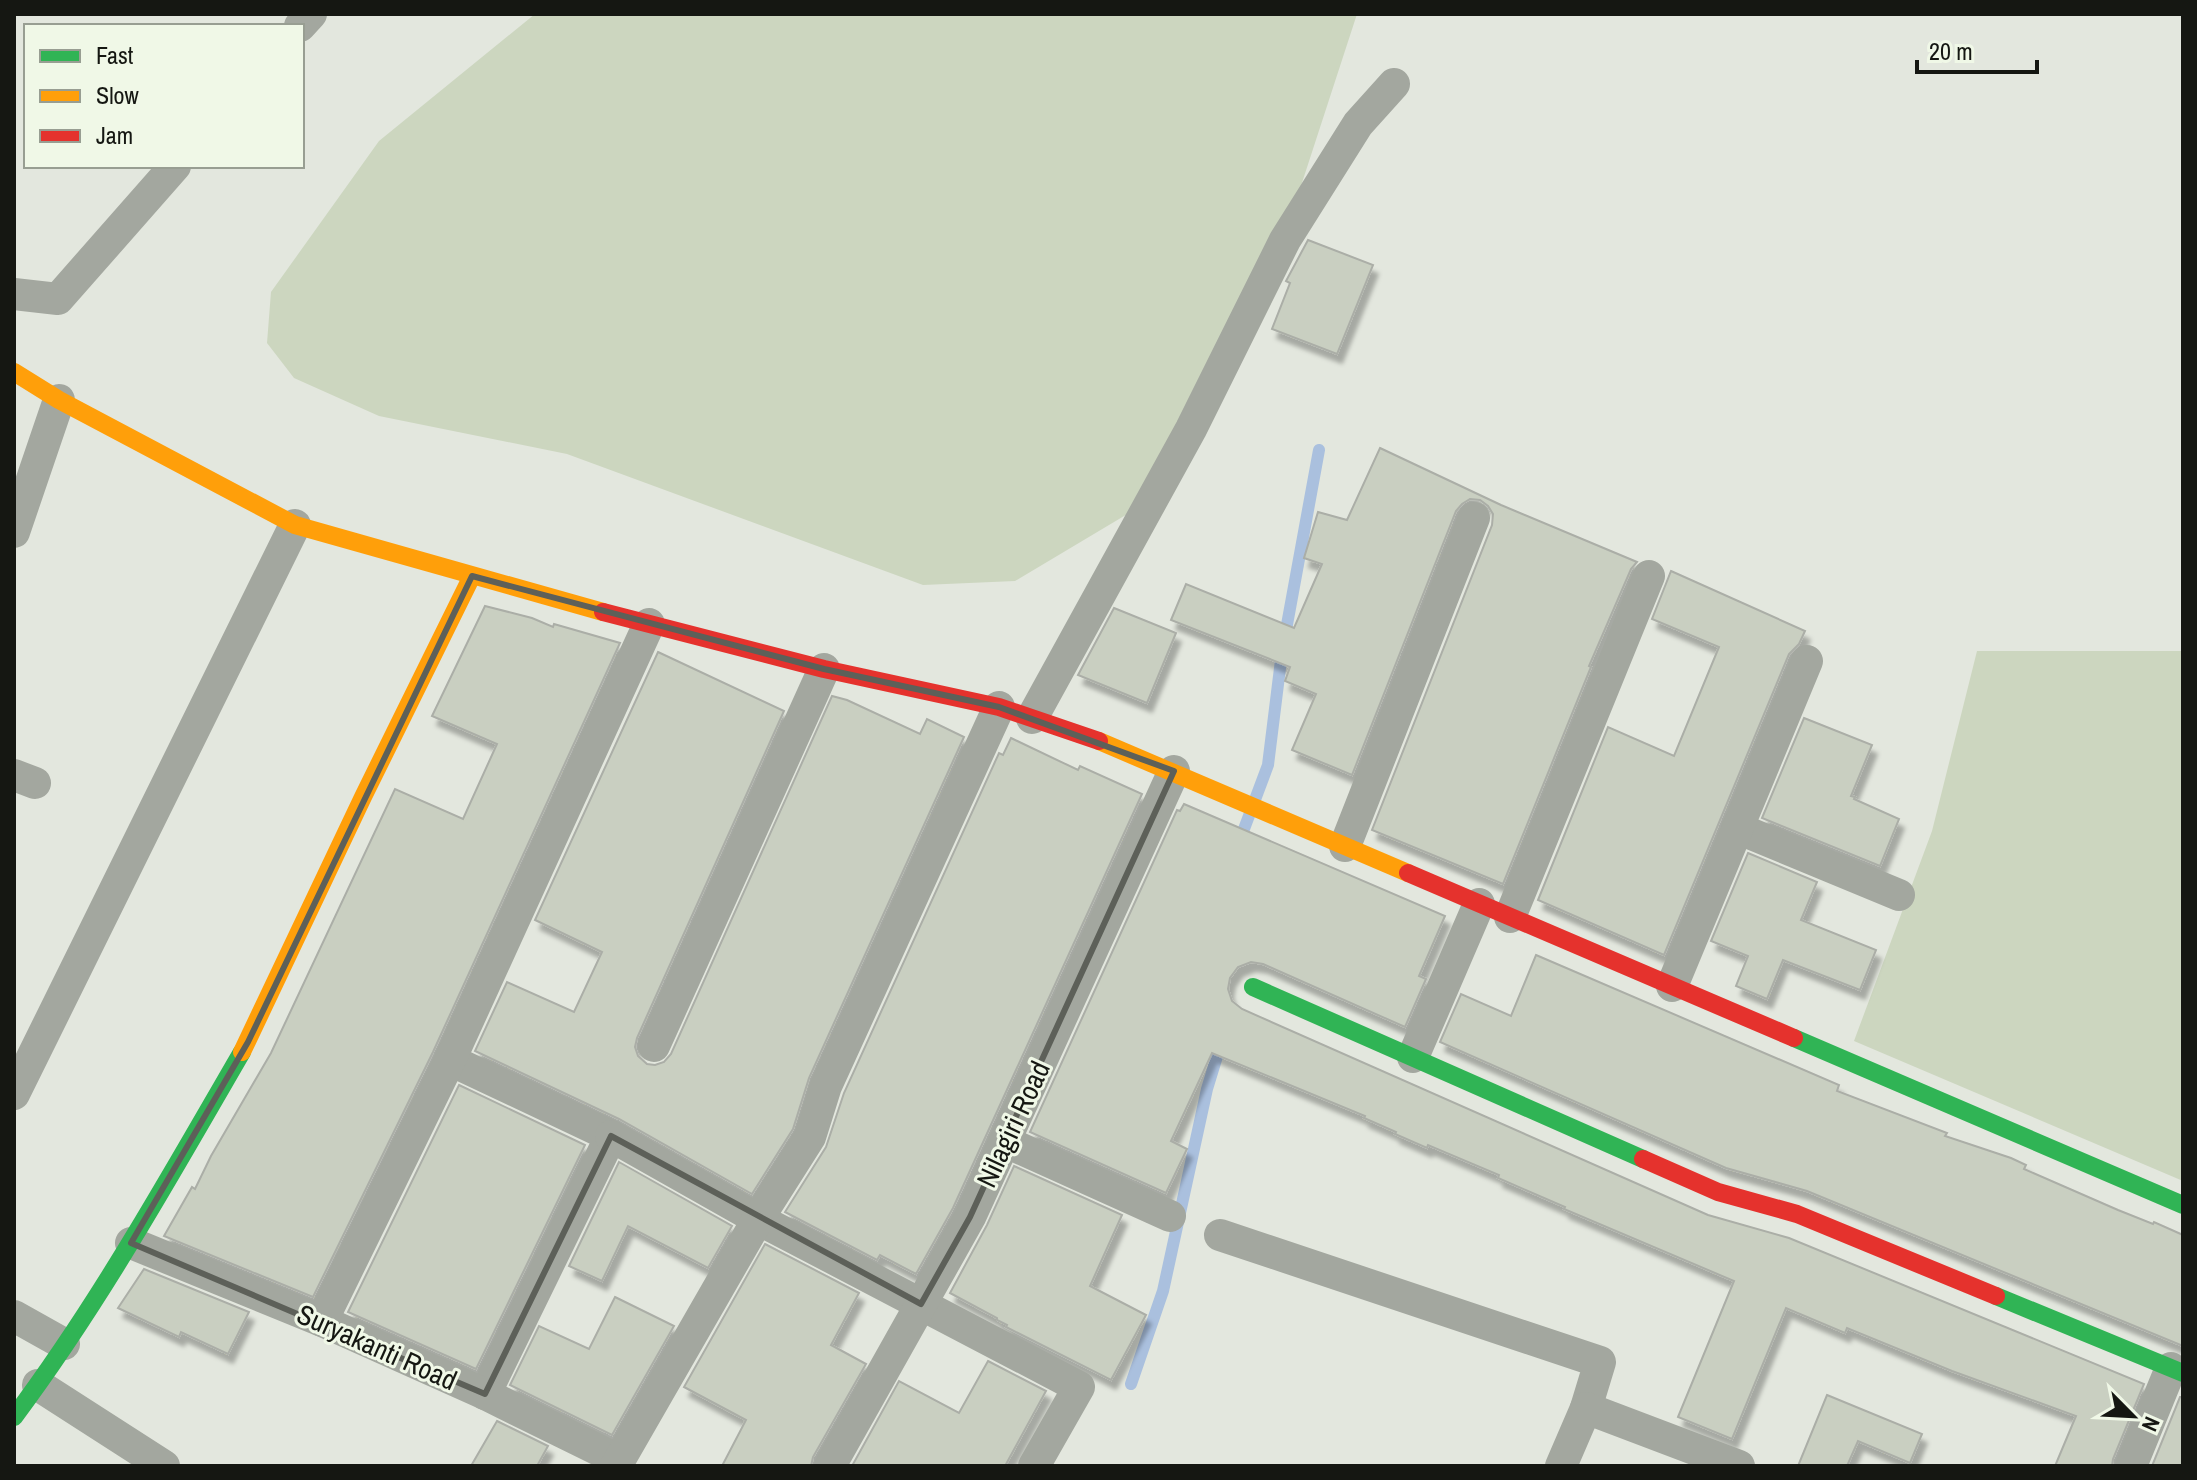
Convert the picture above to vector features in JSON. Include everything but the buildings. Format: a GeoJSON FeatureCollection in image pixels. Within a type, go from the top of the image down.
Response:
{"type":"FeatureCollection","features":[{"type":"Feature","properties":{"kind":"street"},"geometry":{"type":"LineString","coordinates":[[1032,718],[1191,429],[1285,240],[1358,124],[1394,84]]}},
{"type":"Feature","properties":{"kind":"street"},"geometry":{"type":"LineString","coordinates":[[14,294],[58,299],[173,168]]}},
{"type":"Feature","properties":{"kind":"street"},"geometry":{"type":"LineString","coordinates":[[14,372],[59,400],[295,525],[649,624],[824,669],[999,707],[1103,742],[2183,1205]]}},
{"type":"Feature","properties":{"kind":"street"},"geometry":{"type":"LineString","coordinates":[[14,532],[59,400]]}},
{"type":"Feature","properties":{"kind":"street"},"geometry":{"type":"LineString","coordinates":[[1345,846],[1474,518]]}},
{"type":"Feature","properties":{"kind":"street"},"geometry":{"type":"LineString","coordinates":[[14,1094],[295,525]]}},
{"type":"Feature","properties":{"kind":"street"},"geometry":{"type":"LineString","coordinates":[[14,1417],[131,1243],[248,1042],[363,797],[472,576]]}},
{"type":"Feature","properties":{"kind":"street"},"geometry":{"type":"LineString","coordinates":[[1510,917],[1649,576]]}},
{"type":"Feature","properties":{"kind":"street"},"geometry":{"type":"LineString","coordinates":[[322,1321],[450,1060],[649,624]]}},
{"type":"Feature","properties":{"kind":"street"},"geometry":{"type":"LineString","coordinates":[[1672,986],[1807,661]]}},
{"type":"Feature","properties":{"kind":"street"},"geometry":{"type":"LineString","coordinates":[[654,1046],[824,669]]}},
{"type":"Feature","properties":{"kind":"street"},"geometry":{"type":"LineString","coordinates":[[617,1463],[758,1219],[810,1137],[826,1086],[999,707]]}},
{"type":"Feature","properties":{"kind":"street","name":"Nilagiri Road"},"geometry":{"type":"LineString","coordinates":[[830,1466],[970,1217],[1174,771]]}},
{"type":"Feature","properties":{"kind":"street"},"geometry":{"type":"LineString","coordinates":[[1737,828],[1899,895]]}},
{"type":"Feature","properties":{"kind":"street"},"geometry":{"type":"LineString","coordinates":[[1413,1057],[1479,904]]}},
{"type":"Feature","properties":{"kind":"street"},"geometry":{"type":"LineString","coordinates":[[1253,987],[1718,1192],[1797,1214],[2177,1371],[2131,1466]]}},
{"type":"Feature","properties":{"kind":"street"},"geometry":{"type":"LineString","coordinates":[[450,1060],[611,1136],[758,1219],[1079,1387],[1034,1466]]}},
{"type":"Feature","properties":{"kind":"street"},"geometry":{"type":"LineString","coordinates":[[485,1394],[611,1136]]}},
{"type":"Feature","properties":{"kind":"street"},"geometry":{"type":"LineString","coordinates":[[1006,1142],[1170,1216]]}},
{"type":"Feature","properties":{"kind":"street"},"geometry":{"type":"LineString","coordinates":[[1220,1235],[1600,1362],[1586,1408],[1561,1466]]}},
{"type":"Feature","properties":{"kind":"street","name":"Suryakanti Road"},"geometry":{"type":"LineString","coordinates":[[131,1243],[322,1321],[485,1394],[617,1463]]}},
{"type":"Feature","properties":{"kind":"street"},"geometry":{"type":"LineString","coordinates":[[14,1316],[64,1344]]}},
{"type":"Feature","properties":{"kind":"street"},"geometry":{"type":"LineString","coordinates":[[38,1385],[164,1466]]}},
{"type":"Feature","properties":{"kind":"street"},"geometry":{"type":"LineString","coordinates":[[1586,1408],[1739,1466]]}},
{"type":"Feature","properties":{"kind":"highlighted area"},"geometry":{"type":"Polygon","coordinates":[[[472,576],[824,669],[999,707],[1174,771],[970,1217],[921,1304],[611,1136],[485,1394],[131,1243],[248,1042],[472,576]]]}},
{"type":"Feature","properties":{"kind":"green space"},"geometry":{"type":"Polygon","coordinates":[[[535,14],[1357,14],[1298,195],[1166,491],[1015,581],[923,585],[567,454],[379,416],[294,378],[267,343],[271,292],[379,141],[535,14]]]}},
{"type":"Feature","properties":{"kind":"green space"},"geometry":{"type":"Polygon","coordinates":[[[1977,651],[2183,651],[2183,1181],[1854,1041],[1932,831],[1977,651]]]}},
{"type":"Feature","properties":{"kind":"waterway"},"geometry":{"type":"LineString","coordinates":[[1238,845],[1268,765],[1282,652],[1319,450]]}},
{"type":"Feature","properties":{"kind":"waterway"},"geometry":{"type":"LineString","coordinates":[[1131,1384],[1163,1291],[1207,1089],[1222,1040]]}},
{"type":"Feature","properties":{"kind":"traffic: fast"},"geometry":{"type":"LineString","coordinates":[[1253,987],[1643,1159]]}},
{"type":"Feature","properties":{"kind":"traffic: fast"},"geometry":{"type":"LineString","coordinates":[[1794,1038],[2183,1205]]}},
{"type":"Feature","properties":{"kind":"traffic: fast"},"geometry":{"type":"LineString","coordinates":[[14,1417],[105,1284],[242,1052]]}},
{"type":"Feature","properties":{"kind":"traffic: fast"},"geometry":{"type":"LineString","coordinates":[[1996,1296],[2183,1373]]}},
{"type":"Feature","properties":{"kind":"traffic: slow"},"geometry":{"type":"LineString","coordinates":[[14,372],[59,400],[295,525],[603,612]]}},
{"type":"Feature","properties":{"kind":"traffic: slow"},"geometry":{"type":"LineString","coordinates":[[242,1052],[472,576]]}},
{"type":"Feature","properties":{"kind":"traffic: slow"},"geometry":{"type":"LineString","coordinates":[[1099,741],[1408,873]]}},
{"type":"Feature","properties":{"kind":"traffic: jam"},"geometry":{"type":"LineString","coordinates":[[603,612],[824,669],[999,707],[1099,741]]}},
{"type":"Feature","properties":{"kind":"traffic: jam"},"geometry":{"type":"LineString","coordinates":[[1408,873],[1794,1038]]}},
{"type":"Feature","properties":{"kind":"traffic: jam"},"geometry":{"type":"LineString","coordinates":[[1643,1159],[1718,1192],[1797,1214],[1996,1296]]}}]}
